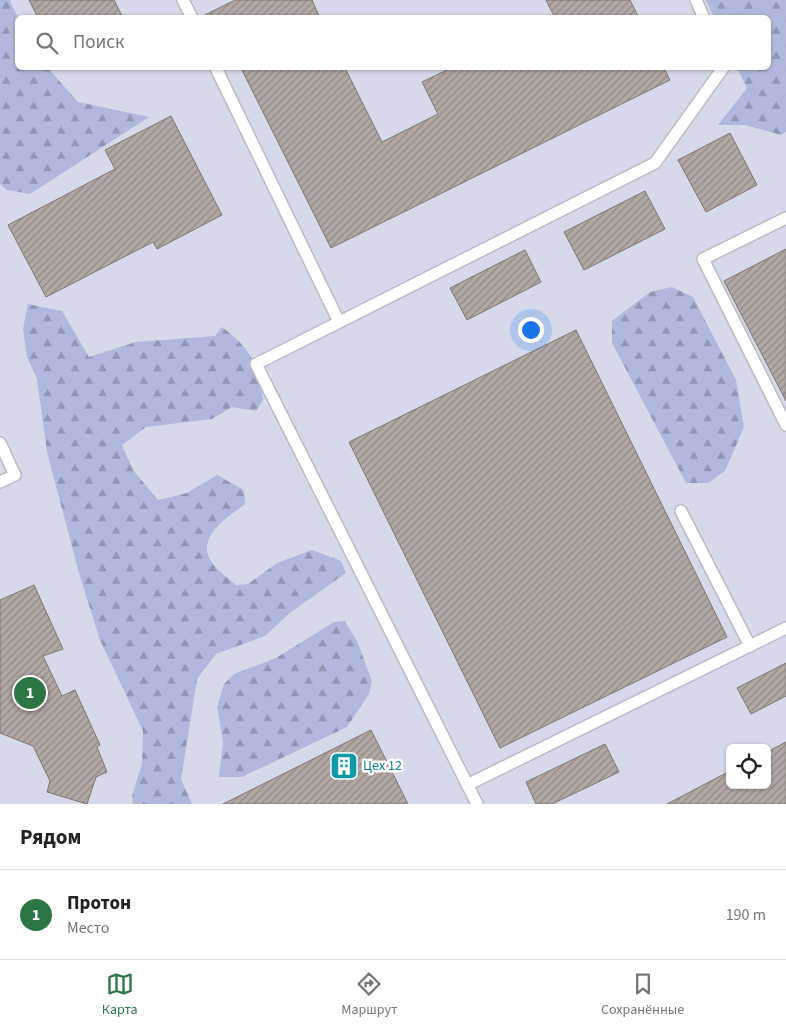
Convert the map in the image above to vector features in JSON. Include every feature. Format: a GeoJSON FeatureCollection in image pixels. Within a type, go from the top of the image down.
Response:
{"type":"FeatureCollection","features":[{"type":"Feature","properties":{"kind":"lane"},"geometry":{"type":"LineString","coordinates":[[183,0],[190,15]]}},
{"type":"Feature","properties":{"kind":"lane"},"geometry":{"type":"LineString","coordinates":[[696,0],[703,15]]}},
{"type":"Feature","properties":{"kind":"lane"},"geometry":{"type":"LineString","coordinates":[[217,70],[339,322]]}},
{"type":"Feature","properties":{"kind":"lane"},"geometry":{"type":"LineString","coordinates":[[477,804],[256,364],[655,163],[722,70]]}},
{"type":"Feature","properties":{"kind":"lane"},"geometry":{"type":"LineString","coordinates":[[786,218],[703,259],[786,425]]}},
{"type":"Feature","properties":{"kind":"lane"},"geometry":{"type":"LineString","coordinates":[[0,443],[15,475],[0,482]]}},
{"type":"Feature","properties":{"kind":"lane"},"geometry":{"type":"LineString","coordinates":[[682,511],[750,646]]}},
{"type":"Feature","properties":{"kind":"lane"},"geometry":{"type":"LineString","coordinates":[[467,785],[786,628]]}},
{"type":"Feature","properties":{"kind":"shaded area"},"geometry":{"type":"Polygon","coordinates":[[[0,0],[786,0],[786,804],[0,804],[0,0]]]}},
{"type":"Feature","properties":{"kind":"green space"},"geometry":{"type":"Polygon","coordinates":[[[0,0],[11,0],[10,2],[17,15],[15,15],[15,70],[50,70],[78,102],[149,117],[30,194],[7,190],[0,184],[0,0]]]}},
{"type":"Feature","properties":{"kind":"green space"},"geometry":{"type":"Polygon","coordinates":[[[706,0],[786,0],[786,132],[781,135],[745,125],[718,125],[747,88],[738,70],[771,70],[771,15],[713,15],[706,0]]]}},
{"type":"Feature","properties":{"kind":"green space"},"geometry":{"type":"Polygon","coordinates":[[[672,287],[693,297],[736,380],[744,427],[725,471],[708,483],[686,483],[612,343],[612,321],[650,292],[672,287]]]}},
{"type":"Feature","properties":{"kind":"green space"},"geometry":{"type":"Polygon","coordinates":[[[28,304],[62,311],[89,357],[136,342],[215,336],[222,327],[232,335],[247,351],[256,367],[263,400],[256,411],[232,407],[212,419],[146,427],[122,445],[133,470],[158,500],[187,493],[217,475],[244,490],[245,504],[215,529],[207,545],[208,554],[213,564],[236,585],[248,584],[277,563],[312,550],[341,561],[346,573],[291,612],[265,636],[216,654],[197,679],[181,779],[192,804],[133,804],[132,796],[142,764],[143,731],[100,640],[79,573],[47,452],[37,379],[27,357],[23,329],[28,304]]]}},
{"type":"Feature","properties":{"kind":"green space"},"geometry":{"type":"Polygon","coordinates":[[[345,621],[358,643],[372,682],[369,694],[347,727],[242,777],[219,777],[223,742],[217,707],[224,684],[234,674],[276,658],[334,622],[345,621]]]}},
{"type":"Feature","properties":{"kind":"building"},"geometry":{"type":"Polygon","coordinates":[[[29,0],[114,0],[122,15],[36,15],[29,0]]]}},
{"type":"Feature","properties":{"kind":"building"},"geometry":{"type":"Polygon","coordinates":[[[235,0],[312,0],[319,15],[205,15],[235,0]]]}},
{"type":"Feature","properties":{"kind":"building"},"geometry":{"type":"Polygon","coordinates":[[[546,0],[630,0],[638,15],[554,15],[546,0]]]}},
{"type":"Feature","properties":{"kind":"building"},"geometry":{"type":"Polygon","coordinates":[[[242,70],[346,70],[382,142],[438,114],[422,82],[447,70],[665,70],[670,80],[331,248],[242,70]]]}},
{"type":"Feature","properties":{"kind":"building"},"geometry":{"type":"Polygon","coordinates":[[[171,116],[222,215],[157,249],[153,242],[46,297],[8,225],[115,169],[105,150],[171,116]]]}},
{"type":"Feature","properties":{"kind":"building"},"geometry":{"type":"Polygon","coordinates":[[[730,133],[757,185],[706,212],[678,160],[730,133]]]}},
{"type":"Feature","properties":{"kind":"building"},"geometry":{"type":"Polygon","coordinates":[[[645,191],[665,229],[584,270],[564,232],[645,191]]]}},
{"type":"Feature","properties":{"kind":"building"},"geometry":{"type":"Polygon","coordinates":[[[786,249],[786,401],[724,281],[786,249]]]}},
{"type":"Feature","properties":{"kind":"building"},"geometry":{"type":"Polygon","coordinates":[[[525,250],[541,282],[467,320],[450,288],[525,250]]]}},
{"type":"Feature","properties":{"kind":"building"},"geometry":{"type":"Polygon","coordinates":[[[576,330],[727,637],[500,748],[349,442],[576,330]]]}},
{"type":"Feature","properties":{"kind":"building"},"geometry":{"type":"Polygon","coordinates":[[[34,585],[63,649],[43,656],[62,696],[75,690],[100,745],[97,747],[107,772],[96,777],[87,804],[47,792],[50,781],[33,746],[0,733],[0,600],[34,585]]]}},
{"type":"Feature","properties":{"kind":"building"},"geometry":{"type":"Polygon","coordinates":[[[786,663],[786,696],[751,714],[737,688],[786,663]]]}},
{"type":"Feature","properties":{"kind":"building","name":"Цех 12"},"geometry":{"type":"Polygon","coordinates":[[[371,730],[408,804],[223,804],[371,730]]]}},
{"type":"Feature","properties":{"kind":"building"},"geometry":{"type":"Polygon","coordinates":[[[786,742],[786,804],[667,804],[726,773],[726,789],[771,789],[771,750],[786,742]]]}},
{"type":"Feature","properties":{"kind":"building"},"geometry":{"type":"Polygon","coordinates":[[[605,744],[619,772],[552,804],[536,804],[526,782],[605,744]]]}},
{"type":"Feature","properties":{"kind":"place","name":"Протон"},"geometry":{"type":"Point","coordinates":[30,693]}},
{"type":"Feature","properties":{"kind":"place","name":"Цех 12"},"geometry":{"type":"Point","coordinates":[344,766]}}]}
